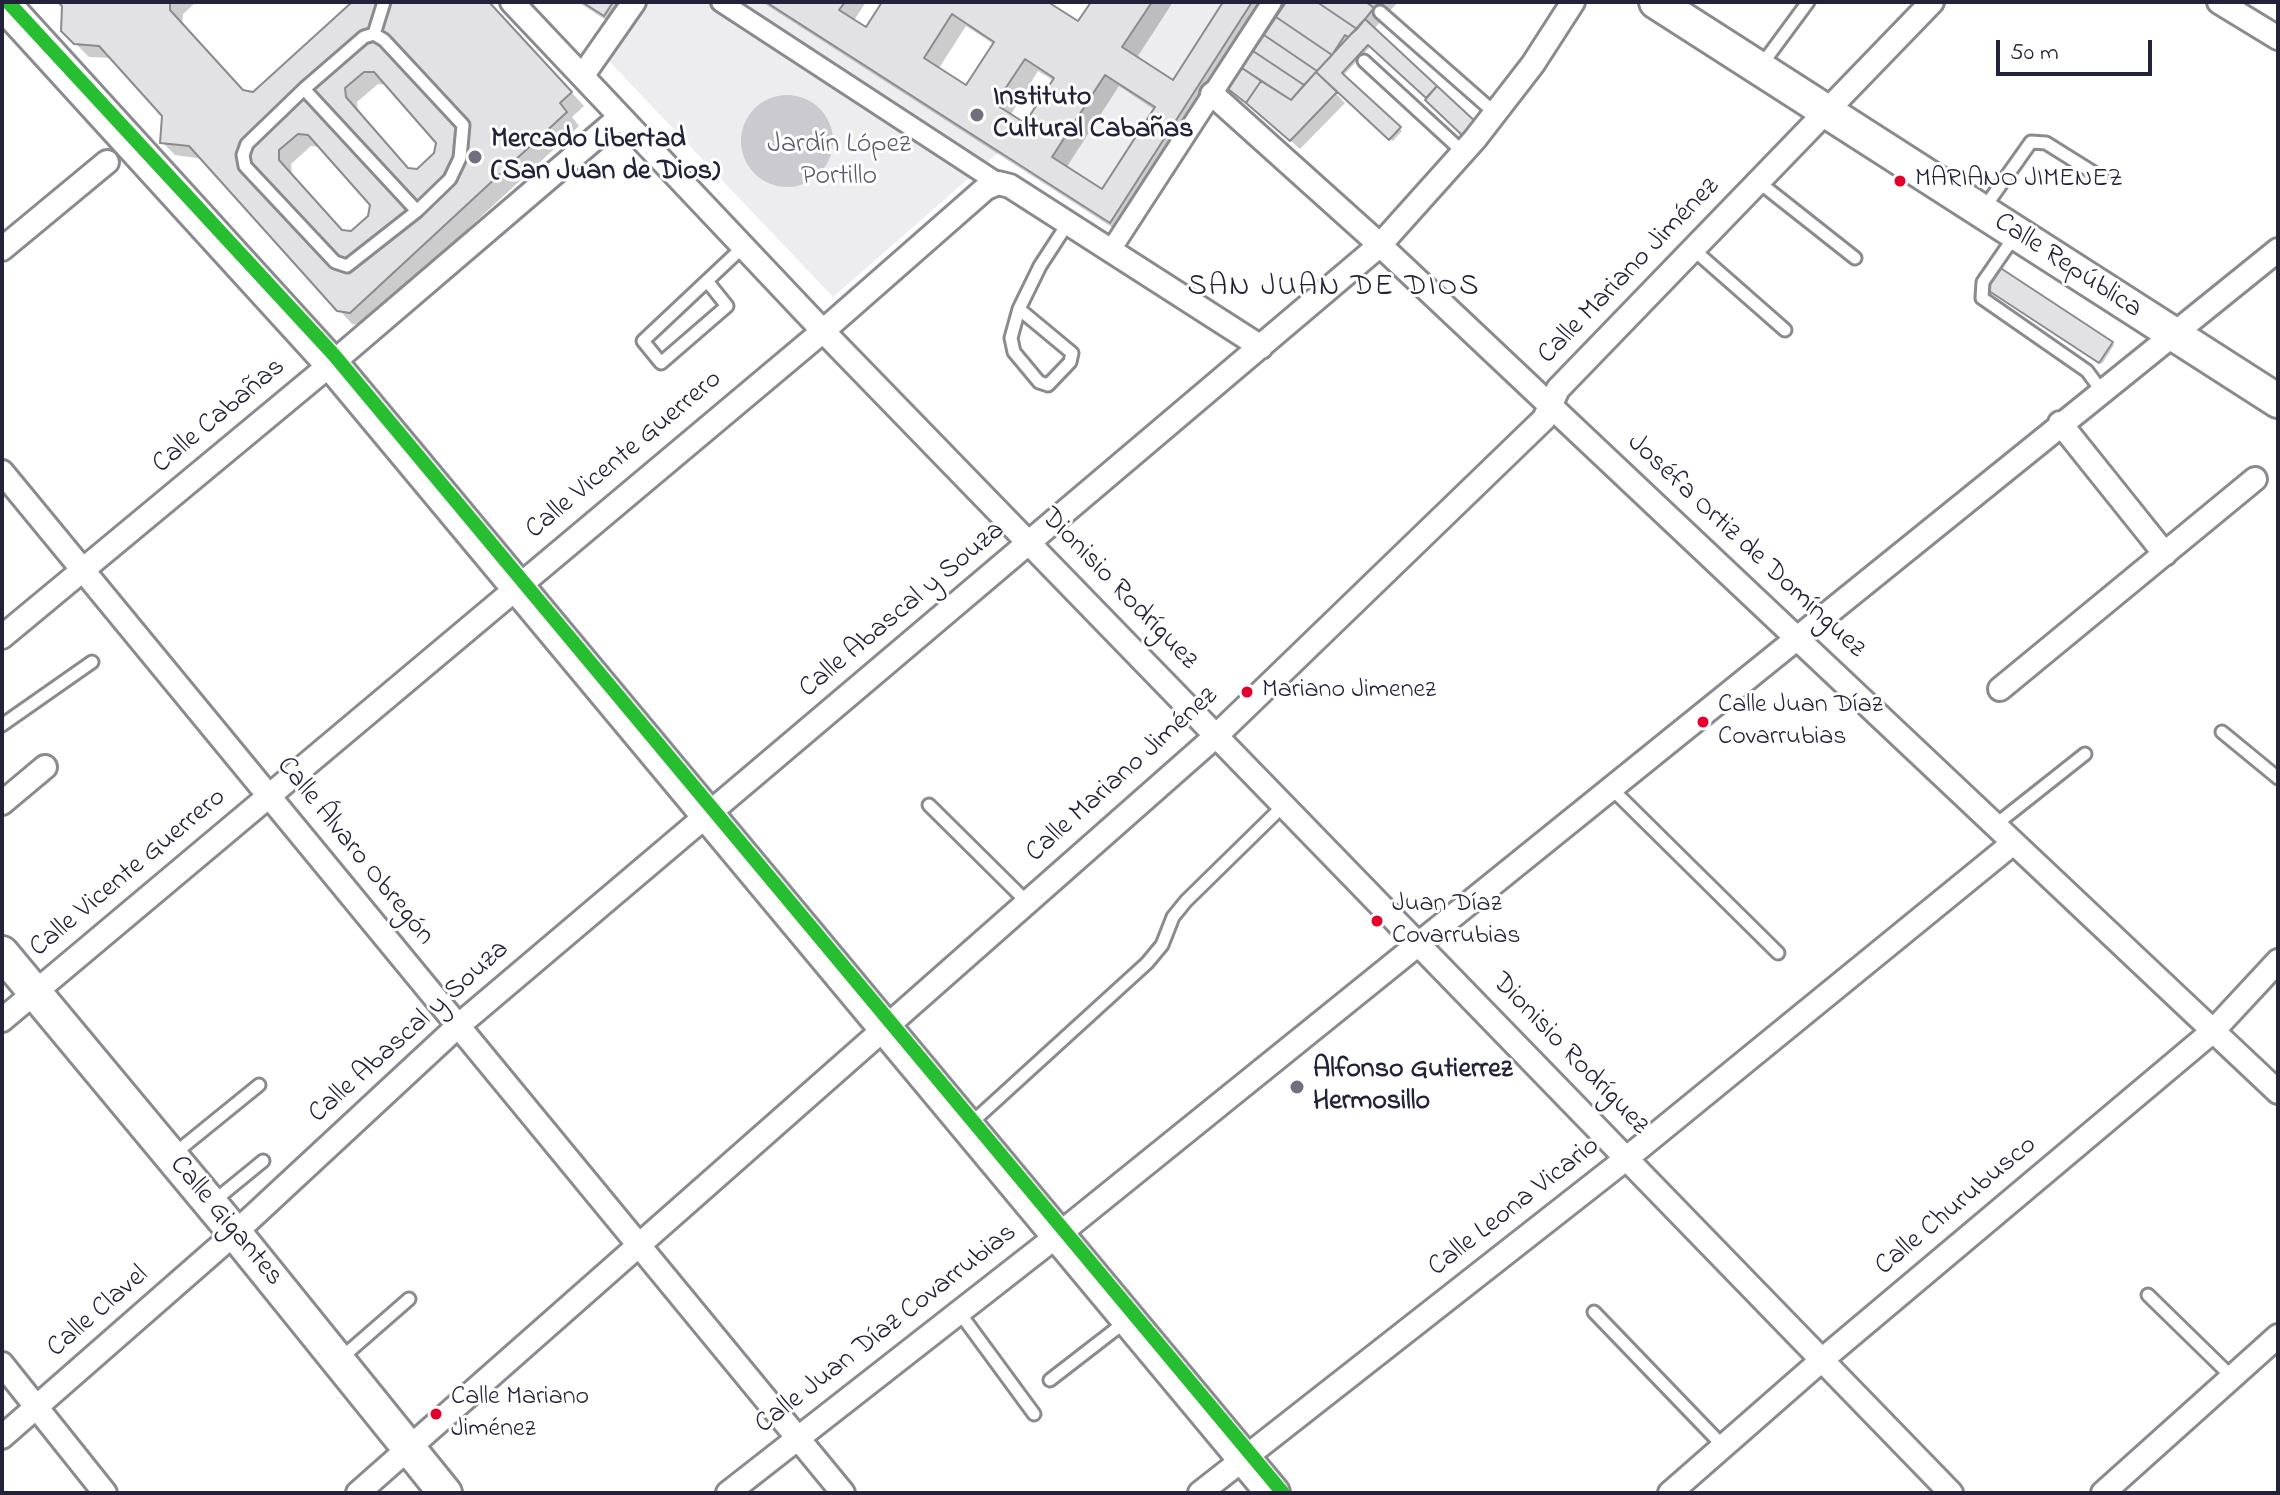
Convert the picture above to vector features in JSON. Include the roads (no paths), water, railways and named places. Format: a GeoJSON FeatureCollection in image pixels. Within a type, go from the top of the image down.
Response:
{"type":"FeatureCollection","features":[{"type":"Feature","properties":{"kind":"main road"},"geometry":{"type":"LineString","coordinates":[[2,2],[332,364],[1273,1493]]}},
{"type":"Feature","properties":{"kind":"main road","name":"Calle República"},"geometry":{"type":"LineString","coordinates":[[1656,2],[2278,401]]}},
{"type":"Feature","properties":{"kind":"main road","name":"Calle Gigantes"},"geometry":{"type":"LineString","coordinates":[[2,953],[235,1233],[445,1493]]}},
{"type":"Feature","properties":{"kind":"street"},"geometry":{"type":"LineString","coordinates":[[583,75],[634,2]]}},
{"type":"Feature","properties":{"kind":"street"},"geometry":{"type":"LineString","coordinates":[[721,2],[998,183],[1010,186],[1261,347]]}},
{"type":"Feature","properties":{"kind":"street"},"geometry":{"type":"LineString","coordinates":[[1111,250],[1272,2]]}},
{"type":"Feature","properties":{"kind":"street","name":"Calle Abascal y Souza"},"geometry":{"type":"LineString","coordinates":[[235,1233],[458,1026],[1031,544],[1380,245],[1495,113],[1573,2]]}},
{"type":"Feature","properties":{"kind":"street","name":"Calle Mariano Jiménez"},"geometry":{"type":"LineString","coordinates":[[358,1493],[1217,735],[1544,419],[1555,392],[1830,111],[1932,2]]}},
{"type":"Feature","properties":{"kind":"street"},"geometry":{"type":"LineString","coordinates":[[2219,2],[2278,38]]}},
{"type":"Feature","properties":{"kind":"street","name":"Dionisio Rodríguez"},"geometry":{"type":"LineString","coordinates":[[510,3],[583,75],[823,331],[1951,1493]]}},
{"type":"Feature","properties":{"kind":"street","name":"Joséfa Ortiz de Domínguez"},"geometry":{"type":"LineString","coordinates":[[1212,94],[1550,404],[2012,844],[2278,1092]]}},
{"type":"Feature","properties":{"kind":"street","name":"Calle Cabañas"},"geometry":{"type":"LineString","coordinates":[[2,637],[332,364],[620,117]]}},
{"type":"Feature","properties":{"kind":"street"},"geometry":{"type":"LineString","coordinates":[[2,249],[107,162]]}},
{"type":"Feature","properties":{"kind":"street","name":"Calle Vicente Guerrero"},"geometry":{"type":"LineString","coordinates":[[2,1020],[823,331],[986,188],[998,183]]}},
{"type":"Feature","properties":{"kind":"street","name":"Calle Juan Díaz Covarrubias"},"geometry":{"type":"LineString","coordinates":[[728,1493],[1058,1235],[2278,250]]}},
{"type":"Feature","properties":{"kind":"street"},"geometry":{"type":"LineString","coordinates":[[2060,423],[2165,554]]}},
{"type":"Feature","properties":{"kind":"street","name":"Calle Álvaro Obregón"},"geometry":{"type":"LineString","coordinates":[[2,472],[843,1493]]}},
{"type":"Feature","properties":{"kind":"street"},"geometry":{"type":"LineString","coordinates":[[2000,689],[2255,479]]}},
{"type":"Feature","properties":{"kind":"street"},"geometry":{"type":"LineString","coordinates":[[2,803],[45,767]]}},
{"type":"Feature","properties":{"kind":"street","name":"Calle Leona Vicario"},"geometry":{"type":"LineString","coordinates":[[1200,1493],[1627,1158],[2012,844]]}},
{"type":"Feature","properties":{"kind":"street","name":"Calle Churubusco"},"geometry":{"type":"LineString","coordinates":[[1670,1493],[1823,1359],[2213,1031],[2278,961]]}},
{"type":"Feature","properties":{"kind":"street","name":"Calle Clavel"},"geometry":{"type":"LineString","coordinates":[[2,1437],[235,1233]]}},
{"type":"Feature","properties":{"kind":"street"},"geometry":{"type":"LineString","coordinates":[[2103,1493],[2278,1336]]}},
{"type":"Feature","properties":{"kind":"street"},"geometry":{"type":"LineString","coordinates":[[2,1364],[105,1493]]}},
{"type":"Feature","properties":{"kind":"lane"},"geometry":{"type":"LineString","coordinates":[[374,34],[384,2]]}},
{"type":"Feature","properties":{"kind":"lane"},"geometry":{"type":"LineString","coordinates":[[1760,67],[1808,2]]}},
{"type":"Feature","properties":{"kind":"lane"},"geometry":{"type":"LineString","coordinates":[[1380,12],[1495,113]]}},
{"type":"Feature","properties":{"kind":"lane"},"geometry":{"type":"LineString","coordinates":[[374,34],[384,40],[463,125],[460,158],[450,179],[417,211],[347,266],[335,262],[245,166],[247,144],[364,37],[374,34]]}},
{"type":"Feature","properties":{"kind":"lane"},"geometry":{"type":"LineString","coordinates":[[1364,61],[1463,152]]}},
{"type":"Feature","properties":{"kind":"lane"},"geometry":{"type":"LineString","coordinates":[[304,89],[417,211]]}},
{"type":"Feature","properties":{"kind":"lane"},"geometry":{"type":"LineString","coordinates":[[1982,211],[2031,142],[2046,143],[2102,178]]}},
{"type":"Feature","properties":{"kind":"lane"},"geometry":{"type":"LineString","coordinates":[[1760,183],[1855,258]]}},
{"type":"Feature","properties":{"kind":"lane"},"geometry":{"type":"LineString","coordinates":[[1019,309],[1072,353],[1070,362],[1048,385],[1039,382],[1012,348],[1019,309],[1040,266],[1068,223]]}},
{"type":"Feature","properties":{"kind":"lane"},"geometry":{"type":"LineString","coordinates":[[2017,233],[1983,282],[1982,298],[2087,371],[2101,390]]}},
{"type":"Feature","properties":{"kind":"lane"},"geometry":{"type":"LineString","coordinates":[[707,281],[727,306],[661,363],[643,341],[743,247]]}},
{"type":"Feature","properties":{"kind":"lane"},"geometry":{"type":"LineString","coordinates":[[1694,250],[1785,330]]}},
{"type":"Feature","properties":{"kind":"lane"},"geometry":{"type":"LineString","coordinates":[[2,725],[92,662]]}},
{"type":"Feature","properties":{"kind":"lane"},"geometry":{"type":"LineString","coordinates":[[2222,732],[2278,778]]}},
{"type":"Feature","properties":{"kind":"lane"},"geometry":{"type":"LineString","coordinates":[[1994,826],[2085,754]]}},
{"type":"Feature","properties":{"kind":"lane"},"geometry":{"type":"LineString","coordinates":[[1611,788],[1778,953]]}},
{"type":"Feature","properties":{"kind":"lane"},"geometry":{"type":"LineString","coordinates":[[929,805],[1027,902]]}},
{"type":"Feature","properties":{"kind":"lane"},"geometry":{"type":"LineString","coordinates":[[968,1126],[1147,963],[1162,945],[1173,917],[1186,901],[1284,805]]}},
{"type":"Feature","properties":{"kind":"lane"},"geometry":{"type":"LineString","coordinates":[[170,1157],[259,1085]]}},
{"type":"Feature","properties":{"kind":"lane"},"geometry":{"type":"LineString","coordinates":[[211,1205],[263,1161]]}},
{"type":"Feature","properties":{"kind":"lane"},"geometry":{"type":"LineString","coordinates":[[2148,1295],[2232,1377]]}},
{"type":"Feature","properties":{"kind":"lane"},"geometry":{"type":"LineString","coordinates":[[338,1360],[409,1299]]}},
{"type":"Feature","properties":{"kind":"lane"},"geometry":{"type":"LineString","coordinates":[[958,1311],[1034,1414]]}},
{"type":"Feature","properties":{"kind":"lane"},"geometry":{"type":"LineString","coordinates":[[1594,1312],[1723,1446]]}},
{"type":"Feature","properties":{"kind":"lane"},"geometry":{"type":"LineString","coordinates":[[1050,1380],[1128,1319]]}},
{"type":"Feature","properties":{"kind":"place","name":"Instituto Cultural Cabañas"},"geometry":{"type":"Point","coordinates":[977,115]}},
{"type":"Feature","properties":{"kind":"place","name":"Mercado Libertad (San Juan de Dios)"},"geometry":{"type":"Point","coordinates":[475,157]}},
{"type":"Feature","properties":{"kind":"place","name":"MARIANO JIMENEZ"},"geometry":{"type":"Point","coordinates":[1900,181]}},
{"type":"Feature","properties":{"kind":"place","name":"Mariano Jimenez"},"geometry":{"type":"Point","coordinates":[1247,692]}},
{"type":"Feature","properties":{"kind":"place","name":"Calle Juan Díaz Covarrubias"},"geometry":{"type":"Point","coordinates":[1703,722]}},
{"type":"Feature","properties":{"kind":"place","name":"Juan Díaz Covarrubias"},"geometry":{"type":"Point","coordinates":[1377,921]}},
{"type":"Feature","properties":{"kind":"place","name":"Alfonso Gutierrez Hermosillo"},"geometry":{"type":"Point","coordinates":[1297,1087]}},
{"type":"Feature","properties":{"kind":"place","name":"Calle Mariano Jiménez"},"geometry":{"type":"Point","coordinates":[436,1414]}},
{"type":"Feature","properties":{"kind":"district","name":"SAN JUAN DE DIOS"},"geometry":{"type":"Point","coordinates":[1334,289]}},
{"type":"Feature","properties":{"kind":"park label","name":"Jardín López Portillo"},"geometry":{"type":"Point","coordinates":[839,162]}}]}
